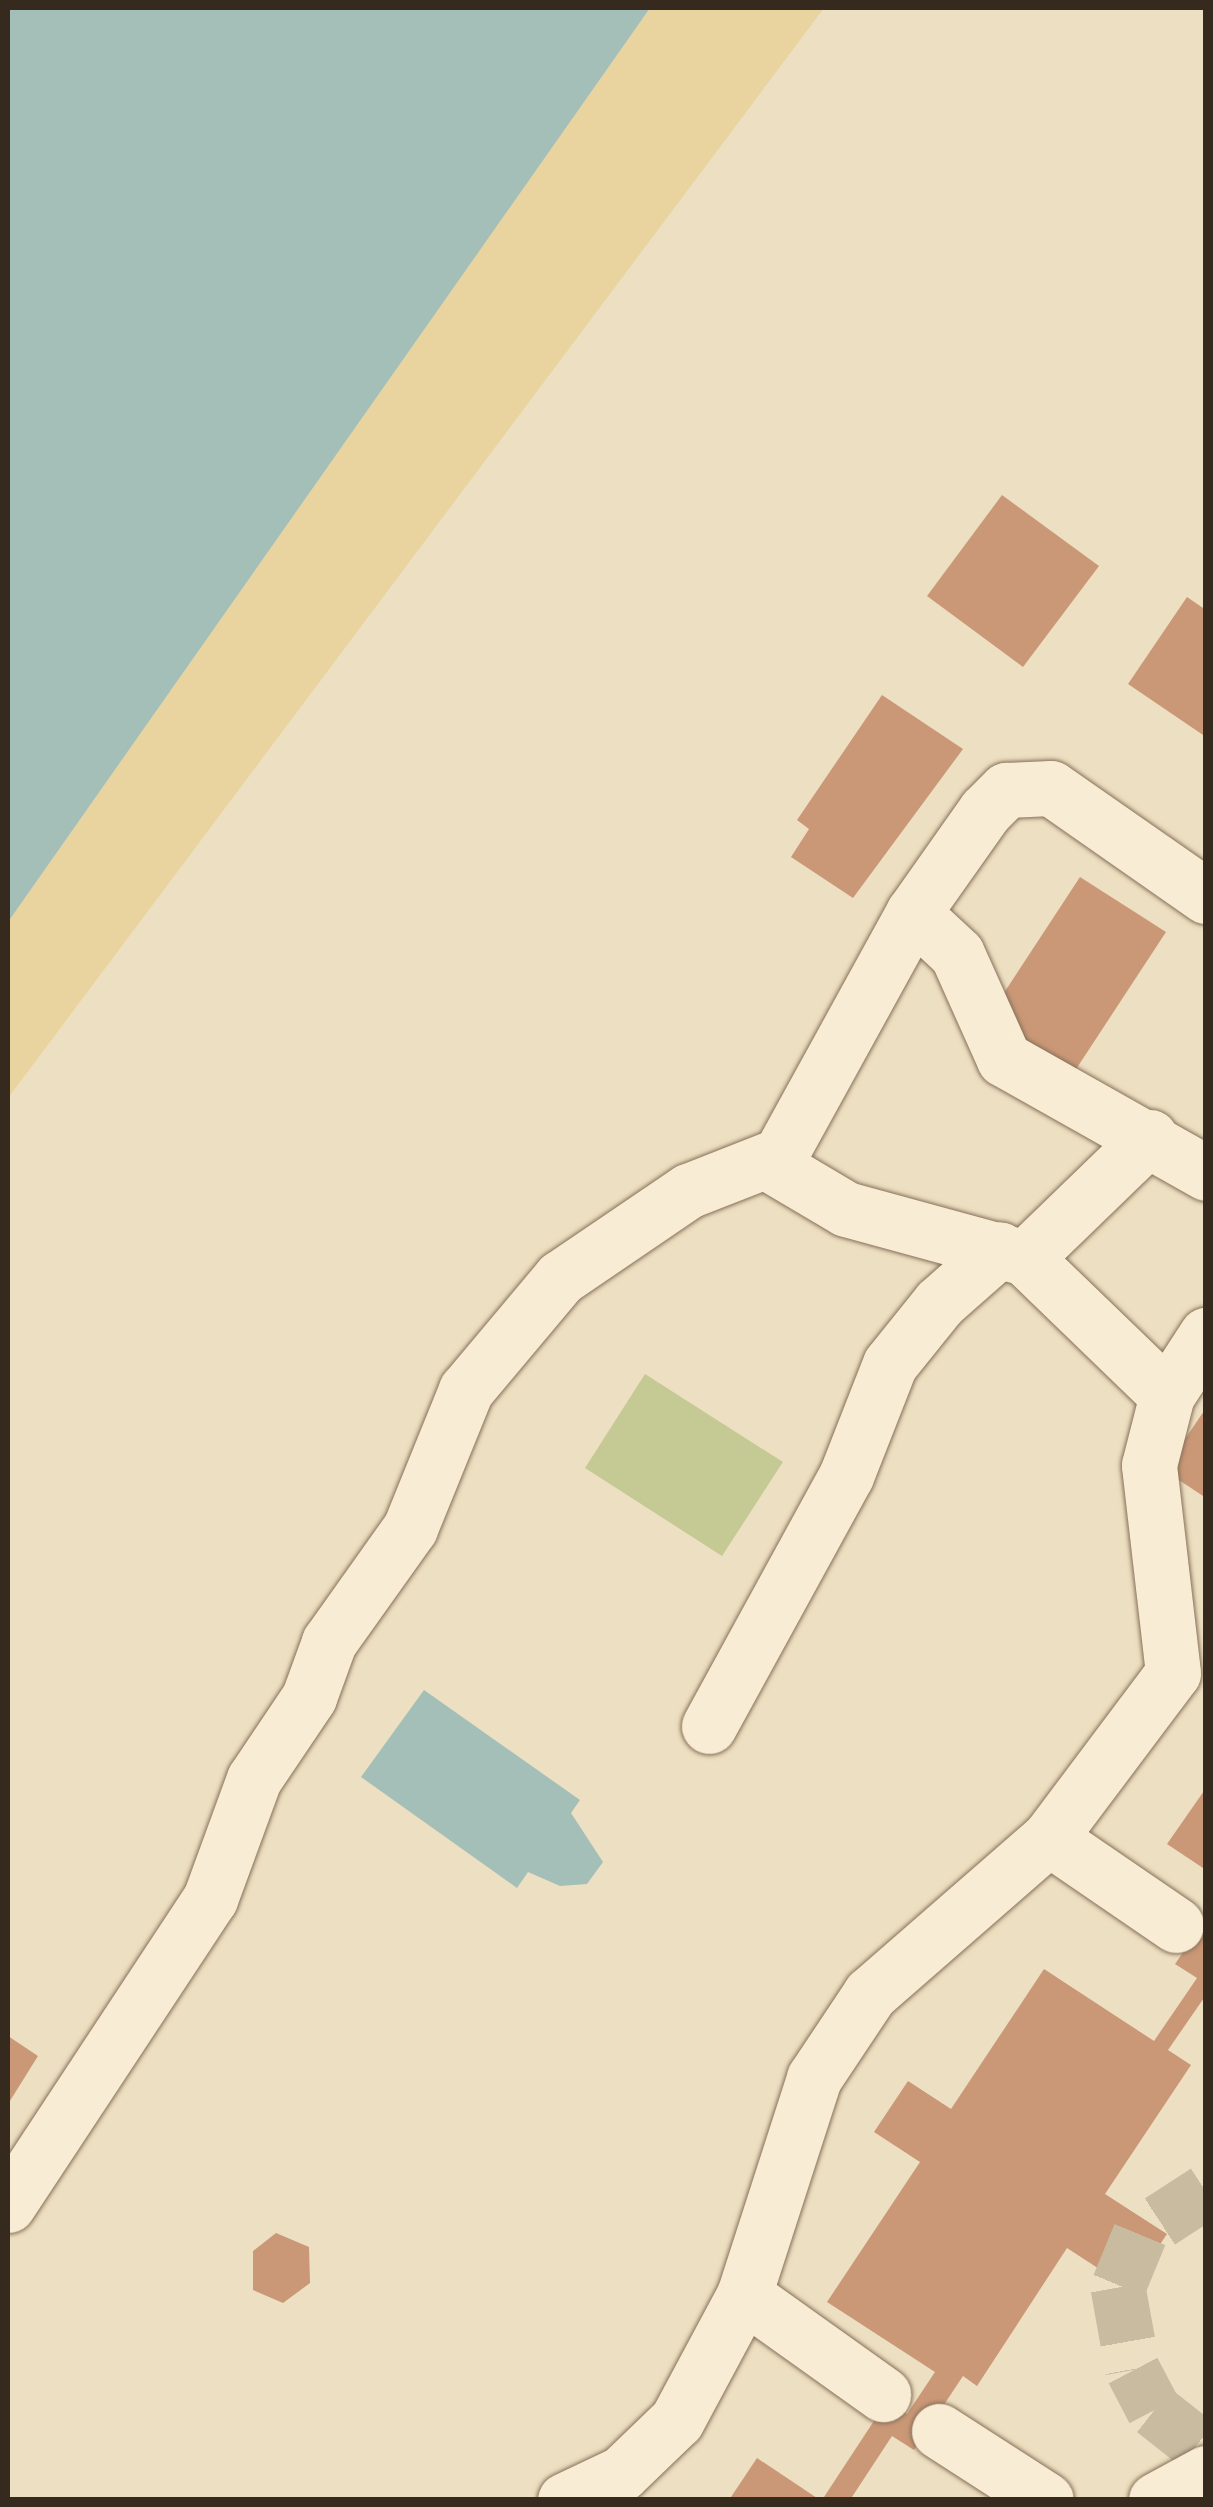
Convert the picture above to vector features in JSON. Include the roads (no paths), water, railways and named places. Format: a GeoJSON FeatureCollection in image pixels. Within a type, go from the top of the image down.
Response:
{"type":"FeatureCollection","features":[{"type":"Feature","properties":{"kind":"lane"},"geometry":{"type":"LineString","coordinates":[[8,2205],[210,1899],[254,1779],[309,1697],[329,1642],[410,1528],[466,1390],[560,1278],[688,1191],[770,1164],[913,912],[985,811],[1006,790],[1032,783],[1206,896]]}},
{"type":"Feature","properties":{"kind":"lane"},"geometry":{"type":"LineString","coordinates":[[913,912],[956,954],[1004,1059],[1150,1137],[1206,1172]]}},
{"type":"Feature","properties":{"kind":"lane"},"geometry":{"type":"LineString","coordinates":[[709,1726],[810,1547],[906,1338],[1150,1137]]}},
{"type":"Feature","properties":{"kind":"lane"},"geometry":{"type":"LineString","coordinates":[[770,1164],[846,1209],[1012,1254],[1167,1395]]}},
{"type":"Feature","properties":{"kind":"lane"},"geometry":{"type":"LineString","coordinates":[[566,2500],[622,2474],[677,2420],[744,2296],[814,2078],[870,1994],[1049,1838],[1173,1673],[1149,1465],[1167,1395],[1206,1335]]}},
{"type":"Feature","properties":{"kind":"lane"},"geometry":{"type":"LineString","coordinates":[[1049,1838],[1176,1925]]}},
{"type":"Feature","properties":{"kind":"lane"},"geometry":{"type":"LineString","coordinates":[[744,2296],[883,2394]]}},
{"type":"Feature","properties":{"kind":"lane"},"geometry":{"type":"LineString","coordinates":[[939,2431],[1046,2500]]}},
{"type":"Feature","properties":{"kind":"lane"},"geometry":{"type":"LineString","coordinates":[[1156,2500],[1206,2472]]}},
{"type":"Feature","properties":{"kind":"water"},"geometry":{"type":"Polygon","coordinates":[[[8,8],[650,8],[8,922],[8,8]]]}},
{"type":"Feature","properties":{"kind":"water"},"geometry":{"type":"Polygon","coordinates":[[[424,1690],[580,1800],[571,1813],[603,1862],[587,1884],[560,1886],[528,1872],[517,1888],[361,1777],[424,1690]]]}},
{"type":"Feature","properties":{"kind":"tunnel"},"geometry":{"type":"LineString","coordinates":[[1206,2191],[1140,2234],[1118,2287],[1133,2370],[1154,2410],[1206,2451]]}}]}
